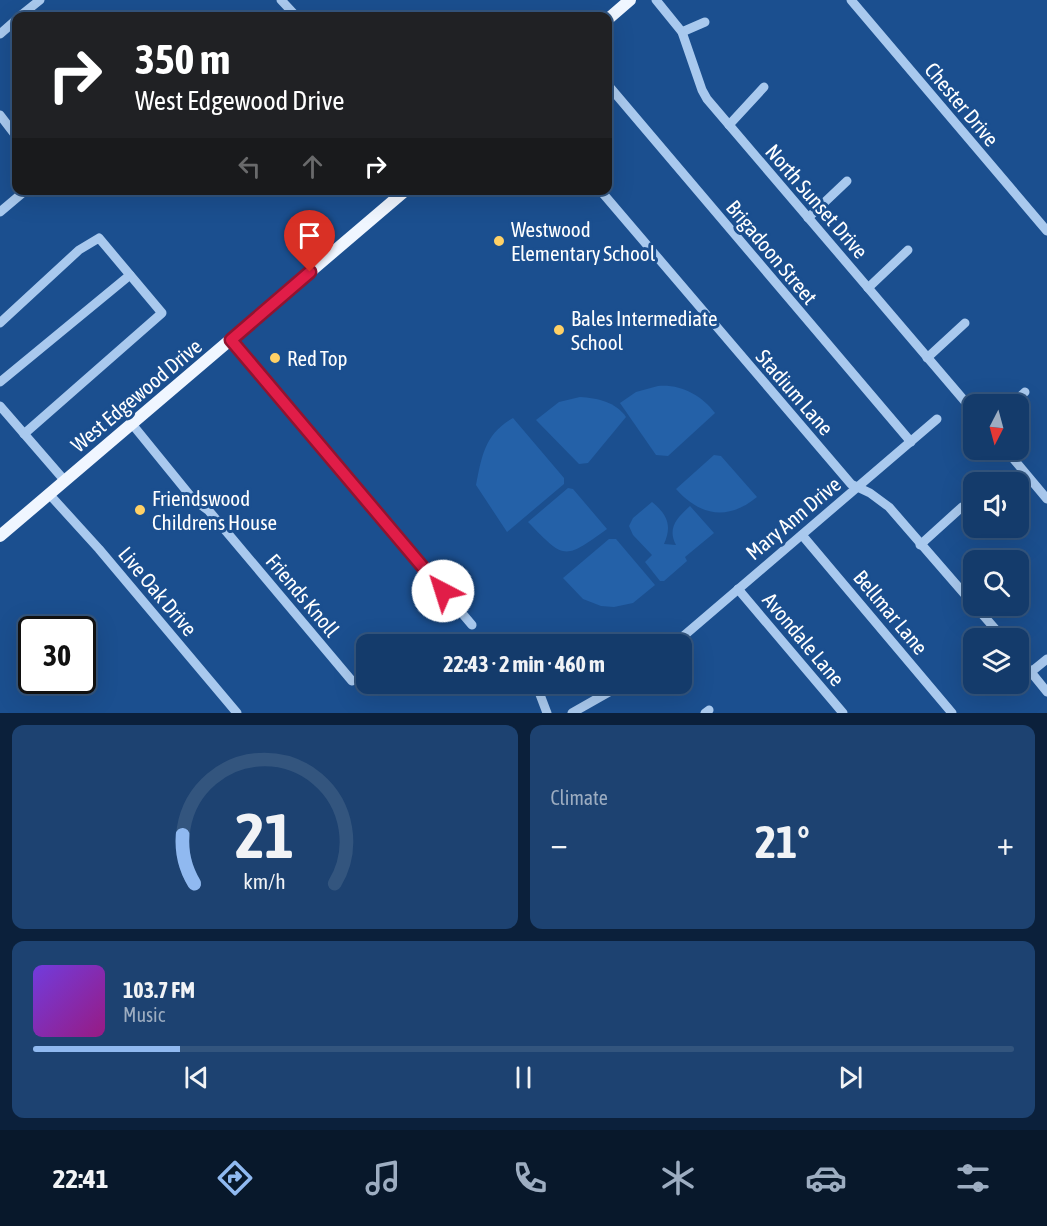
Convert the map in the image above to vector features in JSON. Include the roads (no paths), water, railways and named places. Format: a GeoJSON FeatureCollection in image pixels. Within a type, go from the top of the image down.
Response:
{"type":"FeatureCollection","features":[{"type":"Feature","properties":{"kind":"main road"},"geometry":{"type":"LineString","coordinates":[[612,16],[630,0]]}},
{"type":"Feature","properties":{"kind":"main road","name":"West Edgewood Drive"},"geometry":{"type":"LineString","coordinates":[[0,536],[400,195]]}},
{"type":"Feature","properties":{"kind":"street"},"geometry":{"type":"LineString","coordinates":[[26,12],[40,0]]}},
{"type":"Feature","properties":{"kind":"street"},"geometry":{"type":"LineString","coordinates":[[282,0],[292,12]]}},
{"type":"Feature","properties":{"kind":"street","name":"North Sunset Drive"},"geometry":{"type":"LineString","coordinates":[[656,0],[682,32],[702,90],[729,125],[963,399]]}},
{"type":"Feature","properties":{"kind":"street","name":"Chester Drive"},"geometry":{"type":"LineString","coordinates":[[851,0],[1047,231]]}},
{"type":"Feature","properties":{"kind":"street"},"geometry":{"type":"LineString","coordinates":[[682,32],[705,22]]}},
{"type":"Feature","properties":{"kind":"street"},"geometry":{"type":"LineString","coordinates":[[0,34],[12,24]]}},
{"type":"Feature","properties":{"kind":"street"},"geometry":{"type":"LineString","coordinates":[[729,125],[765,87]]}},
{"type":"Feature","properties":{"kind":"street","name":"Brigadoon Street"},"geometry":{"type":"LineString","coordinates":[[612,90],[911,442]]}},
{"type":"Feature","properties":{"kind":"street"},"geometry":{"type":"LineString","coordinates":[[1,119],[12,131]]}},
{"type":"Feature","properties":{"kind":"street"},"geometry":{"type":"LineString","coordinates":[[808,218],[847,181]]}},
{"type":"Feature","properties":{"kind":"street"},"geometry":{"type":"LineString","coordinates":[[0,212],[20,195]]}},
{"type":"Feature","properties":{"kind":"street","name":"Stadium Lane"},"geometry":{"type":"LineString","coordinates":[[604,195],[851,484],[870,493],[889,507],[963,592]]}},
{"type":"Feature","properties":{"kind":"street"},"geometry":{"type":"LineString","coordinates":[[0,323],[79,250],[99,238],[162,313],[24,434]]}},
{"type":"Feature","properties":{"kind":"street"},"geometry":{"type":"LineString","coordinates":[[868,288],[908,250]]}},
{"type":"Feature","properties":{"kind":"street"},"geometry":{"type":"LineString","coordinates":[[0,382],[130,275]]}},
{"type":"Feature","properties":{"kind":"street"},"geometry":{"type":"LineString","coordinates":[[927,358],[965,323]]}},
{"type":"Feature","properties":{"kind":"street"},"geometry":{"type":"LineString","coordinates":[[231,340],[472,625]]}},
{"type":"Feature","properties":{"kind":"street"},"geometry":{"type":"LineString","coordinates":[[0,406],[65,481]]}},
{"type":"Feature","properties":{"kind":"street","name":"Mary Ann Drive"},"geometry":{"type":"LineString","coordinates":[[686,634],[937,419]]}},
{"type":"Feature","properties":{"kind":"street","name":"Friends Knoll"},"geometry":{"type":"LineString","coordinates":[[132,424],[193,499],[209,511],[352,681]]}},
{"type":"Feature","properties":{"kind":"street"},"geometry":{"type":"LineString","coordinates":[[1015,460],[1047,498]]}},
{"type":"Feature","properties":{"kind":"street","name":"Live Oak Drive"},"geometry":{"type":"LineString","coordinates":[[49,494],[99,549],[237,713]]}},
{"type":"Feature","properties":{"kind":"street"},"geometry":{"type":"LineString","coordinates":[[921,545],[962,507]]}},
{"type":"Feature","properties":{"kind":"street","name":"Bellmar Lane"},"geometry":{"type":"LineString","coordinates":[[802,535],[952,713]]}},
{"type":"Feature","properties":{"kind":"street","name":"Avondale Lane"},"geometry":{"type":"LineString","coordinates":[[738,589],[843,713]]}},
{"type":"Feature","properties":{"kind":"street","name":"Stadium Lane"},"geometry":{"type":"LineString","coordinates":[[984,616],[994,628]]}},
{"type":"Feature","properties":{"kind":"street"},"geometry":{"type":"LineString","coordinates":[[1031,672],[1047,658]]}},
{"type":"Feature","properties":{"kind":"street"},"geometry":{"type":"LineString","coordinates":[[1029,670],[1047,692]]}},
{"type":"Feature","properties":{"kind":"street"},"geometry":{"type":"LineString","coordinates":[[540,694],[547,713]]}},
{"type":"Feature","properties":{"kind":"street"},"geometry":{"type":"LineString","coordinates":[[572,713],[605,694]]}},
{"type":"Feature","properties":{"kind":"place","name":"Westwood Elementary School"},"geometry":{"type":"Point","coordinates":[499,241]}},
{"type":"Feature","properties":{"kind":"place","name":"Bales Intermediate School"},"geometry":{"type":"Point","coordinates":[559,330]}},
{"type":"Feature","properties":{"kind":"place","name":"Red Top"},"geometry":{"type":"Point","coordinates":[275,358]}},
{"type":"Feature","properties":{"kind":"place","name":"Friendswood Childrens House"},"geometry":{"type":"Point","coordinates":[140,510]}}]}
